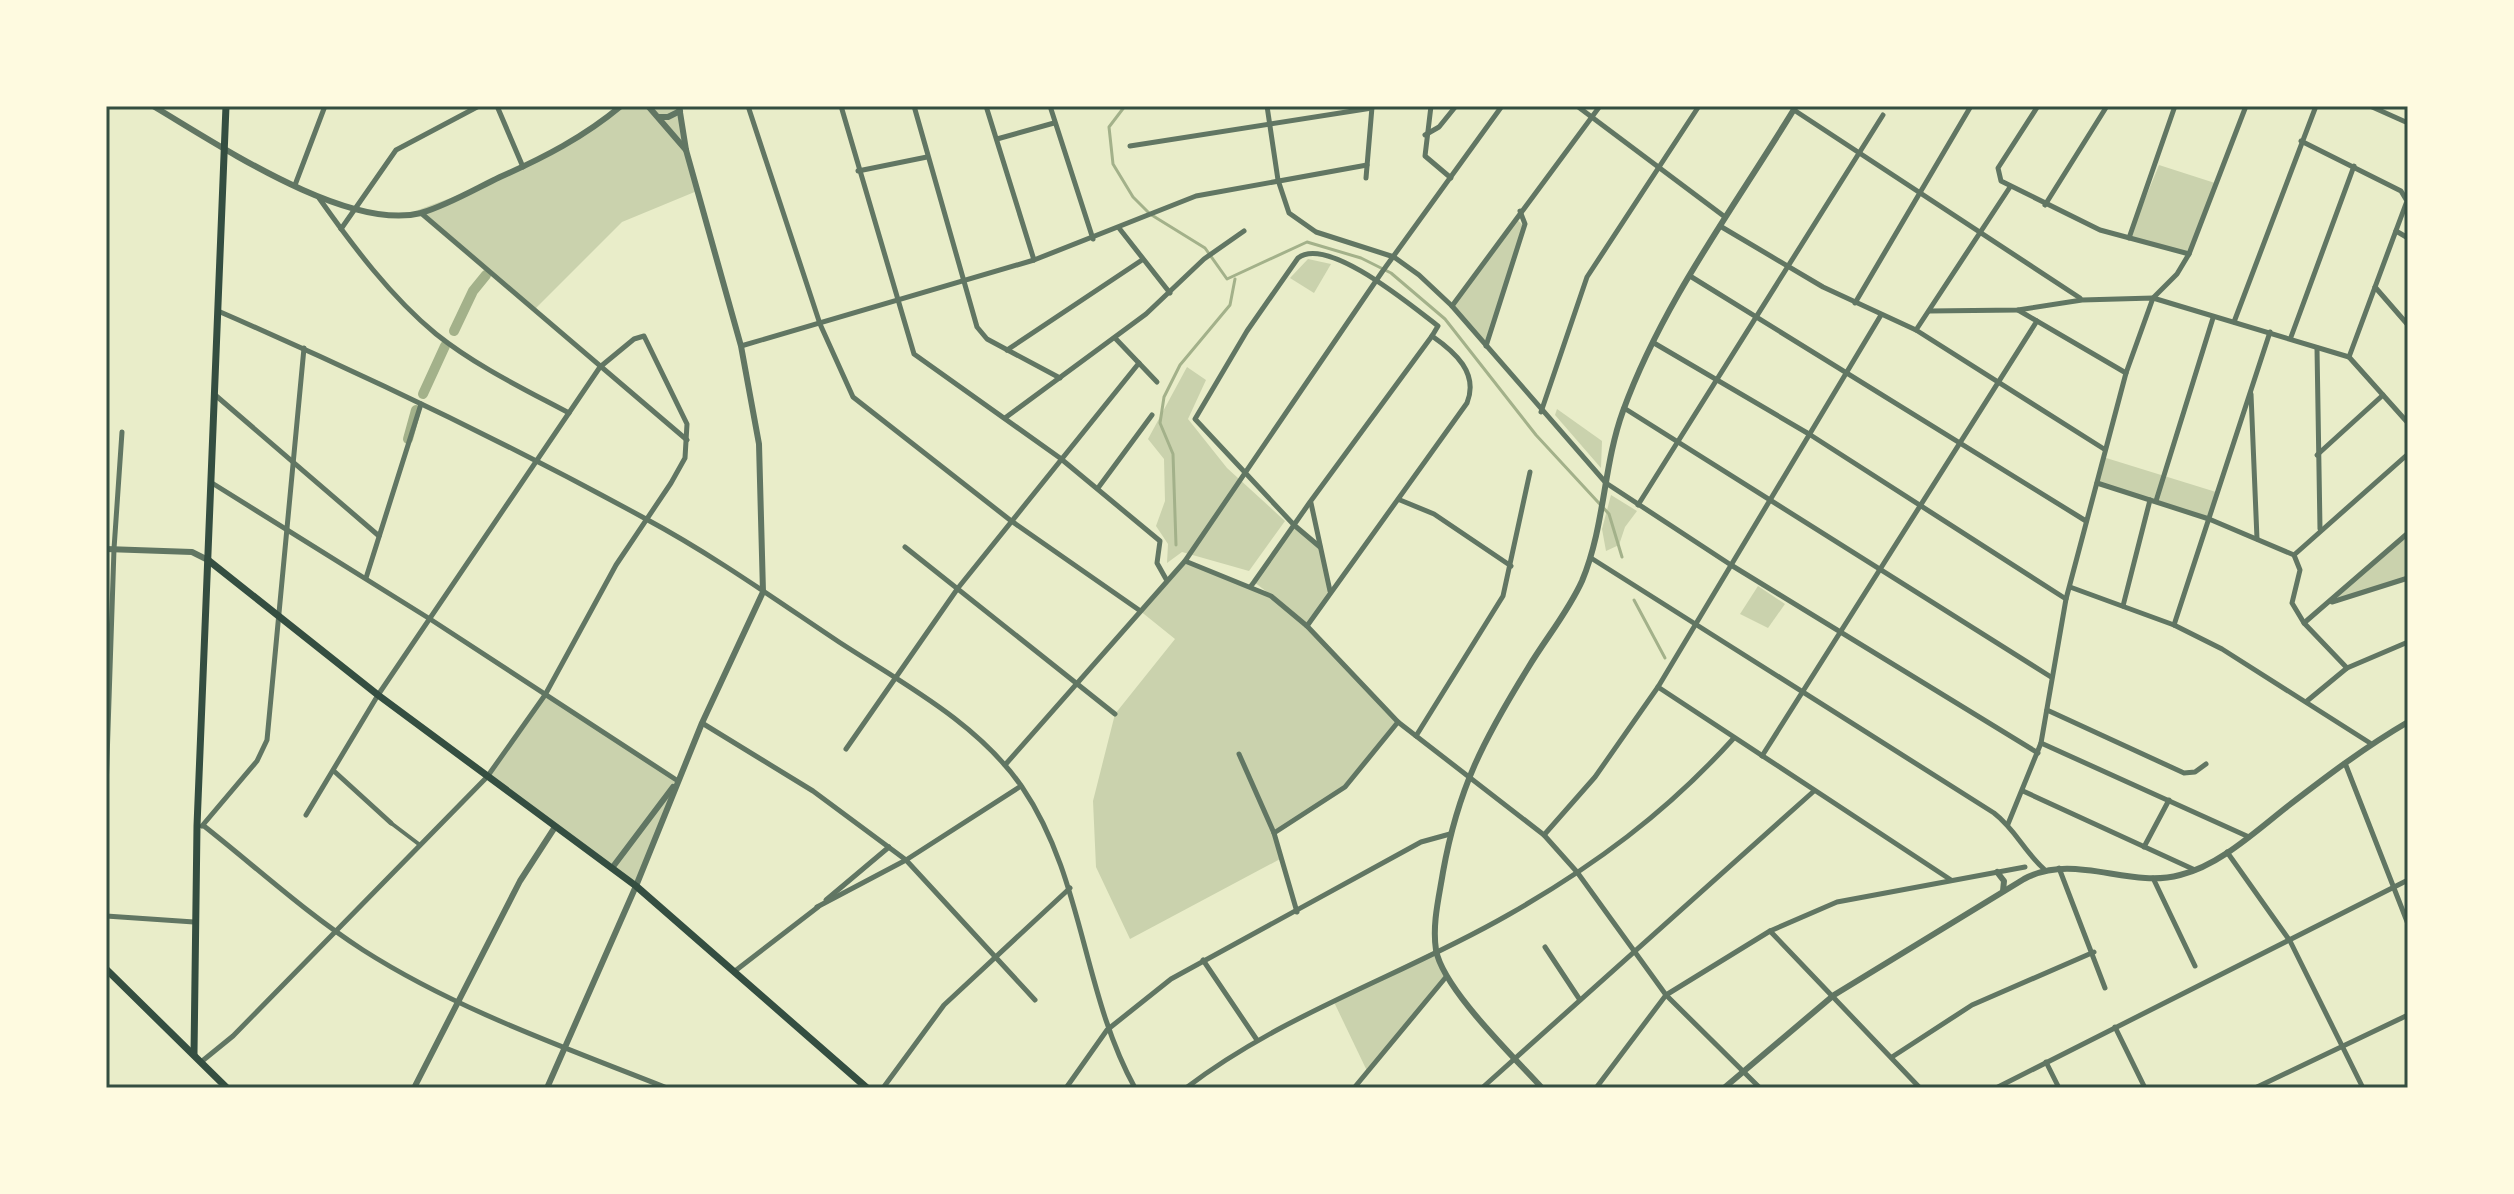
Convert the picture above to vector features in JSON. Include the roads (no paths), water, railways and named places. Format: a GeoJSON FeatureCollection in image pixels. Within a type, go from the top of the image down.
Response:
{"type":"FeatureCollection","features":[{"type":"Feature","properties":{"kind":"main road"},"geometry":{"type":"LineString","coordinates":[[194,1054],[194,922],[201,826],[213,394],[226,106]]}},
{"type":"Feature","properties":{"kind":"main road"},"geometry":{"type":"LineString","coordinates":[[208,560],[378,695],[636,886],[867,1088]]}},
{"type":"Feature","properties":{"kind":"main road"},"geometry":{"type":"LineString","coordinates":[[106,969],[227,1088]]}},
{"type":"Feature","properties":{"kind":"street"},"geometry":{"type":"LineString","coordinates":[[153,106],[319,198],[354,209],[420,213],[567,145],[621,106]]}},
{"type":"Feature","properties":{"kind":"street"},"geometry":{"type":"LineString","coordinates":[[295,185],[325,106]]}},
{"type":"Feature","properties":{"kind":"street"},"geometry":{"type":"LineString","coordinates":[[341,229],[396,150],[479,106]]}},
{"type":"Feature","properties":{"kind":"street"},"geometry":{"type":"LineString","coordinates":[[497,106],[523,167]]}},
{"type":"Feature","properties":{"kind":"street"},"geometry":{"type":"LineString","coordinates":[[648,106],[686,150]]}},
{"type":"Feature","properties":{"kind":"street"},"geometry":{"type":"LineString","coordinates":[[748,106],[820,324],[853,397],[1010,520],[1139,610]]}},
{"type":"Feature","properties":{"kind":"street"},"geometry":{"type":"LineString","coordinates":[[841,106],[908,343],[923,364],[1060,458],[1160,541],[1157,563],[1166,579]]}},
{"type":"Feature","properties":{"kind":"street"},"geometry":{"type":"LineString","coordinates":[[914,106],[981,334],[1060,378]]}},
{"type":"Feature","properties":{"kind":"street"},"geometry":{"type":"LineString","coordinates":[[986,106],[1034,260]]}},
{"type":"Feature","properties":{"kind":"street"},"geometry":{"type":"LineString","coordinates":[[1050,106],[1093,239]]}},
{"type":"Feature","properties":{"kind":"street"},"geometry":{"type":"LineString","coordinates":[[1267,106],[1278,180],[1289,213],[1302,225],[1394,257],[1452,306],[1541,412],[1606,483],[1731,565],[2038,753]]}},
{"type":"Feature","properties":{"kind":"street"},"geometry":{"type":"LineString","coordinates":[[1431,106],[1425,135],[1427,161],[1451,178]]}},
{"type":"Feature","properties":{"kind":"street"},"geometry":{"type":"LineString","coordinates":[[1425,135],[1439,127],[1456,106]]}},
{"type":"Feature","properties":{"kind":"street"},"geometry":{"type":"LineString","coordinates":[[1005,765],[1185,561],[1382,272],[1502,106]]}},
{"type":"Feature","properties":{"kind":"street"},"geometry":{"type":"LineString","coordinates":[[1577,106],[1725,217]]}},
{"type":"Feature","properties":{"kind":"street"},"geometry":{"type":"LineString","coordinates":[[1452,306],[1600,106]]}},
{"type":"Feature","properties":{"kind":"street"},"geometry":{"type":"LineString","coordinates":[[1541,412],[1587,277],[1699,106]]}},
{"type":"Feature","properties":{"kind":"street"},"geometry":{"type":"LineString","coordinates":[[1855,303],[1971,106]]}},
{"type":"Feature","properties":{"kind":"street"},"geometry":{"type":"LineString","coordinates":[[2038,106],[1998,168],[1998,176],[2010,187],[2045,205],[2129,238],[2189,254]]}},
{"type":"Feature","properties":{"kind":"street"},"geometry":{"type":"LineString","coordinates":[[2045,205],[2107,106]]}},
{"type":"Feature","properties":{"kind":"street"},"geometry":{"type":"LineString","coordinates":[[2129,238],[2175,106]]}},
{"type":"Feature","properties":{"kind":"street"},"geometry":{"type":"LineString","coordinates":[[2008,824],[2041,743],[2066,599],[2126,373],[2153,298],[2177,274],[2189,254],[2246,106]]}},
{"type":"Feature","properties":{"kind":"street"},"geometry":{"type":"LineString","coordinates":[[2234,322],[2316,106]]}},
{"type":"Feature","properties":{"kind":"street"},"geometry":{"type":"LineString","coordinates":[[2370,106],[2408,123]]}},
{"type":"Feature","properties":{"kind":"street"},"geometry":{"type":"LineString","coordinates":[[1130,146],[1372,107],[1366,178]]}},
{"type":"Feature","properties":{"kind":"street"},"geometry":{"type":"LineString","coordinates":[[1542,1088],[1446,977],[1436,950],[1436,912],[1450,834],[1468,774],[1496,718],[1567,610],[1591,558],[1624,408],[1654,343],[1725,217],[1795,108],[2082,300]]}},
{"type":"Feature","properties":{"kind":"street"},"geometry":{"type":"LineString","coordinates":[[547,1088],[636,886],[702,723],[763,592],[759,444],[741,346],[686,150],[680,109],[659,117]]}},
{"type":"Feature","properties":{"kind":"street"},"geometry":{"type":"LineString","coordinates":[[1638,505],[1883,115]]}},
{"type":"Feature","properties":{"kind":"street"},"geometry":{"type":"LineString","coordinates":[[997,139],[1054,123]]}},
{"type":"Feature","properties":{"kind":"street"},"geometry":{"type":"LineString","coordinates":[[2301,141],[2354,166],[2405,196],[2407,206],[2349,357]]}},
{"type":"Feature","properties":{"kind":"street"},"geometry":{"type":"LineString","coordinates":[[858,171],[927,157]]}},
{"type":"Feature","properties":{"kind":"street"},"geometry":{"type":"LineString","coordinates":[[741,346],[1034,260],[1196,196],[1367,165]]}},
{"type":"Feature","properties":{"kind":"street"},"geometry":{"type":"LineString","coordinates":[[2291,337],[2354,166]]}},
{"type":"Feature","properties":{"kind":"street"},"geometry":{"type":"LineString","coordinates":[[1916,330],[2010,187]]}},
{"type":"Feature","properties":{"kind":"street"},"geometry":{"type":"LineString","coordinates":[[319,198],[341,229],[436,334],[487,369],[569,413]]}},
{"type":"Feature","properties":{"kind":"street"},"geometry":{"type":"LineString","coordinates":[[1486,346],[1525,224],[1525,216],[1520,211]]}},
{"type":"Feature","properties":{"kind":"street"},"geometry":{"type":"LineString","coordinates":[[420,213],[688,441]]}},
{"type":"Feature","properties":{"kind":"street"},"geometry":{"type":"LineString","coordinates":[[1720,226],[1787,268],[1916,330],[2104,449]]}},
{"type":"Feature","properties":{"kind":"street"},"geometry":{"type":"LineString","coordinates":[[1119,228],[1170,293]]}},
{"type":"Feature","properties":{"kind":"street"},"geometry":{"type":"LineString","coordinates":[[1005,418],[1115,338],[1170,293],[1204,259],[1244,231]]}},
{"type":"Feature","properties":{"kind":"street"},"geometry":{"type":"LineString","coordinates":[[2396,231],[2408,238]]}},
{"type":"Feature","properties":{"kind":"street"},"geometry":{"type":"LineString","coordinates":[[1251,586],[1294,525],[1310,502],[1438,326],[1378,279],[1326,257],[1303,254],[1247,331],[1195,416],[1197,424],[1294,525],[1320,547]]}},
{"type":"Feature","properties":{"kind":"street"},"geometry":{"type":"LineString","coordinates":[[1007,350],[1041,324],[1142,260]]}},
{"type":"Feature","properties":{"kind":"street"},"geometry":{"type":"LineString","coordinates":[[1690,276],[2086,521]]}},
{"type":"Feature","properties":{"kind":"street"},"geometry":{"type":"LineString","coordinates":[[2375,287],[2408,325]]}},
{"type":"Feature","properties":{"kind":"street"},"geometry":{"type":"LineString","coordinates":[[1929,311],[2018,310],[2082,300],[2153,298],[2213,318],[2291,337],[2349,357],[2408,423]]}},
{"type":"Feature","properties":{"kind":"street"},"geometry":{"type":"LineString","coordinates":[[217,310],[421,404],[649,520],[894,678],[971,732],[1005,765],[1021,786],[1056,849],[1070,888],[1107,1030],[1135,1088]]}},
{"type":"Feature","properties":{"kind":"street"},"geometry":{"type":"LineString","coordinates":[[2018,310],[2126,373]]}},
{"type":"Feature","properties":{"kind":"street"},"geometry":{"type":"LineString","coordinates":[[1544,835],[1595,777],[1658,687],[1881,315]]}},
{"type":"Feature","properties":{"kind":"street"},"geometry":{"type":"LineString","coordinates":[[2123,606],[2153,501],[2213,318]]}},
{"type":"Feature","properties":{"kind":"street"},"geometry":{"type":"LineString","coordinates":[[1762,756],[2037,321]]}},
{"type":"Feature","properties":{"kind":"street"},"geometry":{"type":"LineString","coordinates":[[2174,625],[2270,332]]}},
{"type":"Feature","properties":{"kind":"street"},"geometry":{"type":"LineString","coordinates":[[201,1062],[233,1036],[487,777],[545,695],[616,565],[649,520],[685,458],[688,441],[681,405],[644,336],[634,339],[600,367],[378,695],[335,772],[306,815]]}},
{"type":"Feature","properties":{"kind":"street"},"geometry":{"type":"LineString","coordinates":[[1307,626],[1467,403],[1473,389],[1463,363],[1432,336]]}},
{"type":"Feature","properties":{"kind":"street"},"geometry":{"type":"LineString","coordinates":[[1115,338],[1157,382]]}},
{"type":"Feature","properties":{"kind":"street"},"geometry":{"type":"LineString","coordinates":[[1654,343],[1809,434],[2066,599]]}},
{"type":"Feature","properties":{"kind":"street"},"geometry":{"type":"LineString","coordinates":[[304,348],[267,740],[257,761],[201,826],[375,957],[563,1050],[667,1088]]}},
{"type":"Feature","properties":{"kind":"street"},"geometry":{"type":"LineString","coordinates":[[2317,348],[2316,456],[2320,529]]}},
{"type":"Feature","properties":{"kind":"street"},"geometry":{"type":"LineString","coordinates":[[846,749],[958,588],[1139,363]]}},
{"type":"Feature","properties":{"kind":"street"},"geometry":{"type":"LineString","coordinates":[[2251,389],[2257,539]]}},
{"type":"Feature","properties":{"kind":"street"},"geometry":{"type":"LineString","coordinates":[[213,394],[379,536]]}},
{"type":"Feature","properties":{"kind":"street"},"geometry":{"type":"LineString","coordinates":[[2316,456],[2383,395]]}},
{"type":"Feature","properties":{"kind":"street"},"geometry":{"type":"LineString","coordinates":[[366,578],[421,404]]}},
{"type":"Feature","properties":{"kind":"street"},"geometry":{"type":"LineString","coordinates":[[1624,408],[2051,677]]}},
{"type":"Feature","properties":{"kind":"street"},"geometry":{"type":"LineString","coordinates":[[1098,488],[1152,415]]}},
{"type":"Feature","properties":{"kind":"street"},"geometry":{"type":"LineString","coordinates":[[106,790],[110,549],[122,432]]}},
{"type":"Feature","properties":{"kind":"street"},"geometry":{"type":"LineString","coordinates":[[2294,555],[2408,454]]}},
{"type":"Feature","properties":{"kind":"street"},"geometry":{"type":"LineString","coordinates":[[1416,736],[1503,596],[1530,472]]}},
{"type":"Feature","properties":{"kind":"street"},"geometry":{"type":"LineString","coordinates":[[212,483],[366,578],[678,781]]}},
{"type":"Feature","properties":{"kind":"street"},"geometry":{"type":"LineString","coordinates":[[2097,483],[2209,519],[2294,555],[2300,570],[2292,603],[2304,623],[2347,668]]}},
{"type":"Feature","properties":{"kind":"street"},"geometry":{"type":"LineString","coordinates":[[1400,500],[1434,514],[1511,566]]}},
{"type":"Feature","properties":{"kind":"street"},"geometry":{"type":"LineString","coordinates":[[1310,502],[1330,592]]}},
{"type":"Feature","properties":{"kind":"street"},"geometry":{"type":"LineString","coordinates":[[2304,623],[2408,533]]}},
{"type":"Feature","properties":{"kind":"street"},"geometry":{"type":"LineString","coordinates":[[905,547],[1115,714]]}},
{"type":"Feature","properties":{"kind":"street"},"geometry":{"type":"LineString","coordinates":[[110,549],[192,552],[208,560]]}},
{"type":"Feature","properties":{"kind":"street"},"geometry":{"type":"LineString","coordinates":[[1591,558],[2008,824],[2027,854],[2044,869]]}},
{"type":"Feature","properties":{"kind":"street"},"geometry":{"type":"LineString","coordinates":[[1185,561],[1271,596],[1307,626],[1398,722],[1544,835],[1577,872],[1666,995],[1760,1088]]}},
{"type":"Feature","properties":{"kind":"street"},"geometry":{"type":"LineString","coordinates":[[2327,603],[2408,578]]}},
{"type":"Feature","properties":{"kind":"street"},"geometry":{"type":"LineString","coordinates":[[2070,587],[2174,625],[2222,649],[2370,743]]}},
{"type":"Feature","properties":{"kind":"street"},"geometry":{"type":"LineString","coordinates":[[2307,701],[2347,668],[2408,642]]}},
{"type":"Feature","properties":{"kind":"street"},"geometry":{"type":"LineString","coordinates":[[1658,687],[1952,881]]}},
{"type":"Feature","properties":{"kind":"street"},"geometry":{"type":"LineString","coordinates":[[2047,710],[2184,773],[2195,772],[2206,764]]}},
{"type":"Feature","properties":{"kind":"street"},"geometry":{"type":"LineString","coordinates":[[1274,833],[1345,787],[1398,722]]}},
{"type":"Feature","properties":{"kind":"street"},"geometry":{"type":"LineString","coordinates":[[1724,1088],[1834,995],[2024,879],[2044,869],[2059,868],[2152,877],[2181,875],[2195,870],[2249,837],[2370,743],[2408,722]]}},
{"type":"Feature","properties":{"kind":"street"},"geometry":{"type":"LineString","coordinates":[[702,723],[813,791],[906,860],[997,955],[1035,1000]]}},
{"type":"Feature","properties":{"kind":"street"},"geometry":{"type":"LineString","coordinates":[[1186,1088],[1257,1040],[1506,916],[1577,872],[1664,809],[1733,739]]}},
{"type":"Feature","properties":{"kind":"street"},"geometry":{"type":"LineString","coordinates":[[2041,743],[2249,837]]}},
{"type":"Feature","properties":{"kind":"street"},"geometry":{"type":"LineString","coordinates":[[1239,754],[1274,833],[1297,912]]}},
{"type":"Feature","properties":{"kind":"street"},"geometry":{"type":"LineString","coordinates":[[2344,762],[2408,924]]}},
{"type":"Feature","properties":{"kind":"street"},"geometry":{"type":"LineString","coordinates":[[335,772],[420,845]]}},
{"type":"Feature","properties":{"kind":"street"},"geometry":{"type":"LineString","coordinates":[[612,868],[678,781]]}},
{"type":"Feature","properties":{"kind":"street"},"geometry":{"type":"LineString","coordinates":[[817,907],[906,860],[1021,786]]}},
{"type":"Feature","properties":{"kind":"street"},"geometry":{"type":"LineString","coordinates":[[1482,1088],[1814,791]]}},
{"type":"Feature","properties":{"kind":"street"},"geometry":{"type":"LineString","coordinates":[[2023,791],[2195,870]]}},
{"type":"Feature","properties":{"kind":"street"},"geometry":{"type":"LineString","coordinates":[[2144,847],[2169,800]]}},
{"type":"Feature","properties":{"kind":"street"},"geometry":{"type":"LineString","coordinates":[[414,1088],[520,881],[555,827]]}},
{"type":"Feature","properties":{"kind":"street"},"geometry":{"type":"LineString","coordinates":[[1066,1088],[1107,1030],[1141,1000],[1203,960],[1297,912],[1421,842],[1450,834]]}},
{"type":"Feature","properties":{"kind":"street"},"geometry":{"type":"LineString","coordinates":[[735,971],[889,847]]}},
{"type":"Feature","properties":{"kind":"street"},"geometry":{"type":"LineString","coordinates":[[2227,852],[2290,941],[2363,1088]]}},
{"type":"Feature","properties":{"kind":"street"},"geometry":{"type":"LineString","coordinates":[[2024,879],[2027,854]]}},
{"type":"Feature","properties":{"kind":"street"},"geometry":{"type":"LineString","coordinates":[[1596,1088],[1666,995],[1770,931],[1837,902],[2025,867]]}},
{"type":"Feature","properties":{"kind":"street"},"geometry":{"type":"LineString","coordinates":[[2059,868],[2094,952],[2105,988]]}},
{"type":"Feature","properties":{"kind":"street"},"geometry":{"type":"LineString","coordinates":[[1997,872],[2004,881],[2003,891]]}},
{"type":"Feature","properties":{"kind":"street"},"geometry":{"type":"LineString","coordinates":[[2152,877],[2195,966]]}},
{"type":"Feature","properties":{"kind":"street"},"geometry":{"type":"LineString","coordinates":[[1996,1088],[2408,880]]}},
{"type":"Feature","properties":{"kind":"street"},"geometry":{"type":"LineString","coordinates":[[883,1088],[944,1005],[1070,888]]}},
{"type":"Feature","properties":{"kind":"street"},"geometry":{"type":"LineString","coordinates":[[106,916],[194,922]]}},
{"type":"Feature","properties":{"kind":"street"},"geometry":{"type":"LineString","coordinates":[[1770,931],[1920,1088]]}},
{"type":"Feature","properties":{"kind":"street"},"geometry":{"type":"LineString","coordinates":[[1545,947],[1580,1000]]}},
{"type":"Feature","properties":{"kind":"street"},"geometry":{"type":"LineString","coordinates":[[1892,1057],[1972,1005],[2094,952]]}},
{"type":"Feature","properties":{"kind":"street"},"geometry":{"type":"LineString","coordinates":[[1203,960],[1257,1040]]}},
{"type":"Feature","properties":{"kind":"street"},"geometry":{"type":"LineString","coordinates":[[1355,1088],[1446,977]]}},
{"type":"Feature","properties":{"kind":"street"},"geometry":{"type":"LineString","coordinates":[[2255,1088],[2408,1015]]}},
{"type":"Feature","properties":{"kind":"street"},"geometry":{"type":"LineString","coordinates":[[2115,1027],[2145,1088]]}},
{"type":"Feature","properties":{"kind":"street"},"geometry":{"type":"LineString","coordinates":[[2046,1062],[2059,1088]]}},
{"type":"Feature","properties":{"kind":"waterway"},"geometry":{"type":"LineString","coordinates":[[1125,106],[1109,127],[1113,164],[1133,197],[1150,214],[1205,248],[1227,279],[1307,242],[1361,258],[1391,273],[1445,319],[1536,435],[1609,514],[1622,557]]}},
{"type":"Feature","properties":{"kind":"waterway"},"geometry":{"type":"LineString","coordinates":[[454,331],[473,291],[486,275]]}},
{"type":"Feature","properties":{"kind":"waterway"},"geometry":{"type":"LineString","coordinates":[[1176,545],[1173,454],[1160,423],[1164,397],[1180,365],[1230,305],[1235,279]]}},
{"type":"Feature","properties":{"kind":"waterway"},"geometry":{"type":"LineString","coordinates":[[423,394],[445,346]]}},
{"type":"Feature","properties":{"kind":"waterway"},"geometry":{"type":"LineString","coordinates":[[408,439],[416,410]]}},
{"type":"Feature","properties":{"kind":"waterway"},"geometry":{"type":"LineString","coordinates":[[1634,600],[1665,658]]}}]}
